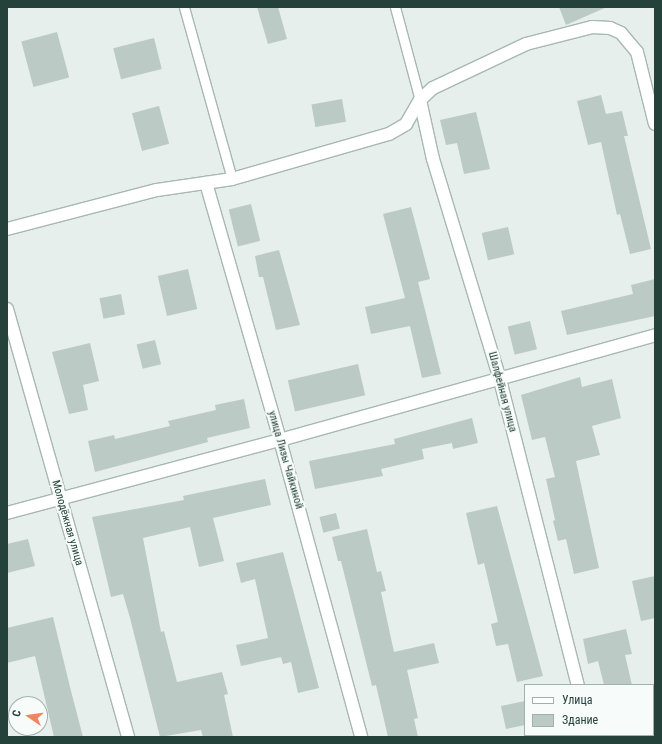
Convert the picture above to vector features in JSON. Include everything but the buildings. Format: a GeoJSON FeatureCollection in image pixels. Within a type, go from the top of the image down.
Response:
{"type":"FeatureCollection","features":[{"type":"Feature","properties":{"kind":"street"},"geometry":{"type":"LineString","coordinates":[[7,229],[157,190],[232,180],[398,130],[406,124],[420,100],[433,88],[526,44],[592,27],[610,28],[630,42],[637,52],[655,124]]}},
{"type":"Feature","properties":{"kind":"street","name":"Шалфейная улица"},"geometry":{"type":"LineString","coordinates":[[420,100],[433,160],[500,380],[578,684]]}},
{"type":"Feature","properties":{"kind":"street","name":"улица Лизы Чайкиной"},"geometry":{"type":"LineString","coordinates":[[206,183],[280,440],[362,737]]}},
{"type":"Feature","properties":{"kind":"street","name":"Молодёжная улица"},"geometry":{"type":"LineString","coordinates":[[7,309],[59,498],[128,737]]}},
{"type":"Feature","properties":{"kind":"street"},"geometry":{"type":"LineString","coordinates":[[7,513],[500,380],[655,335]]}},
{"type":"Feature","properties":{"kind":"lane"},"geometry":{"type":"LineString","coordinates":[[184,7],[232,180]]}},
{"type":"Feature","properties":{"kind":"lane"},"geometry":{"type":"LineString","coordinates":[[395,7],[420,100]]}}]}
